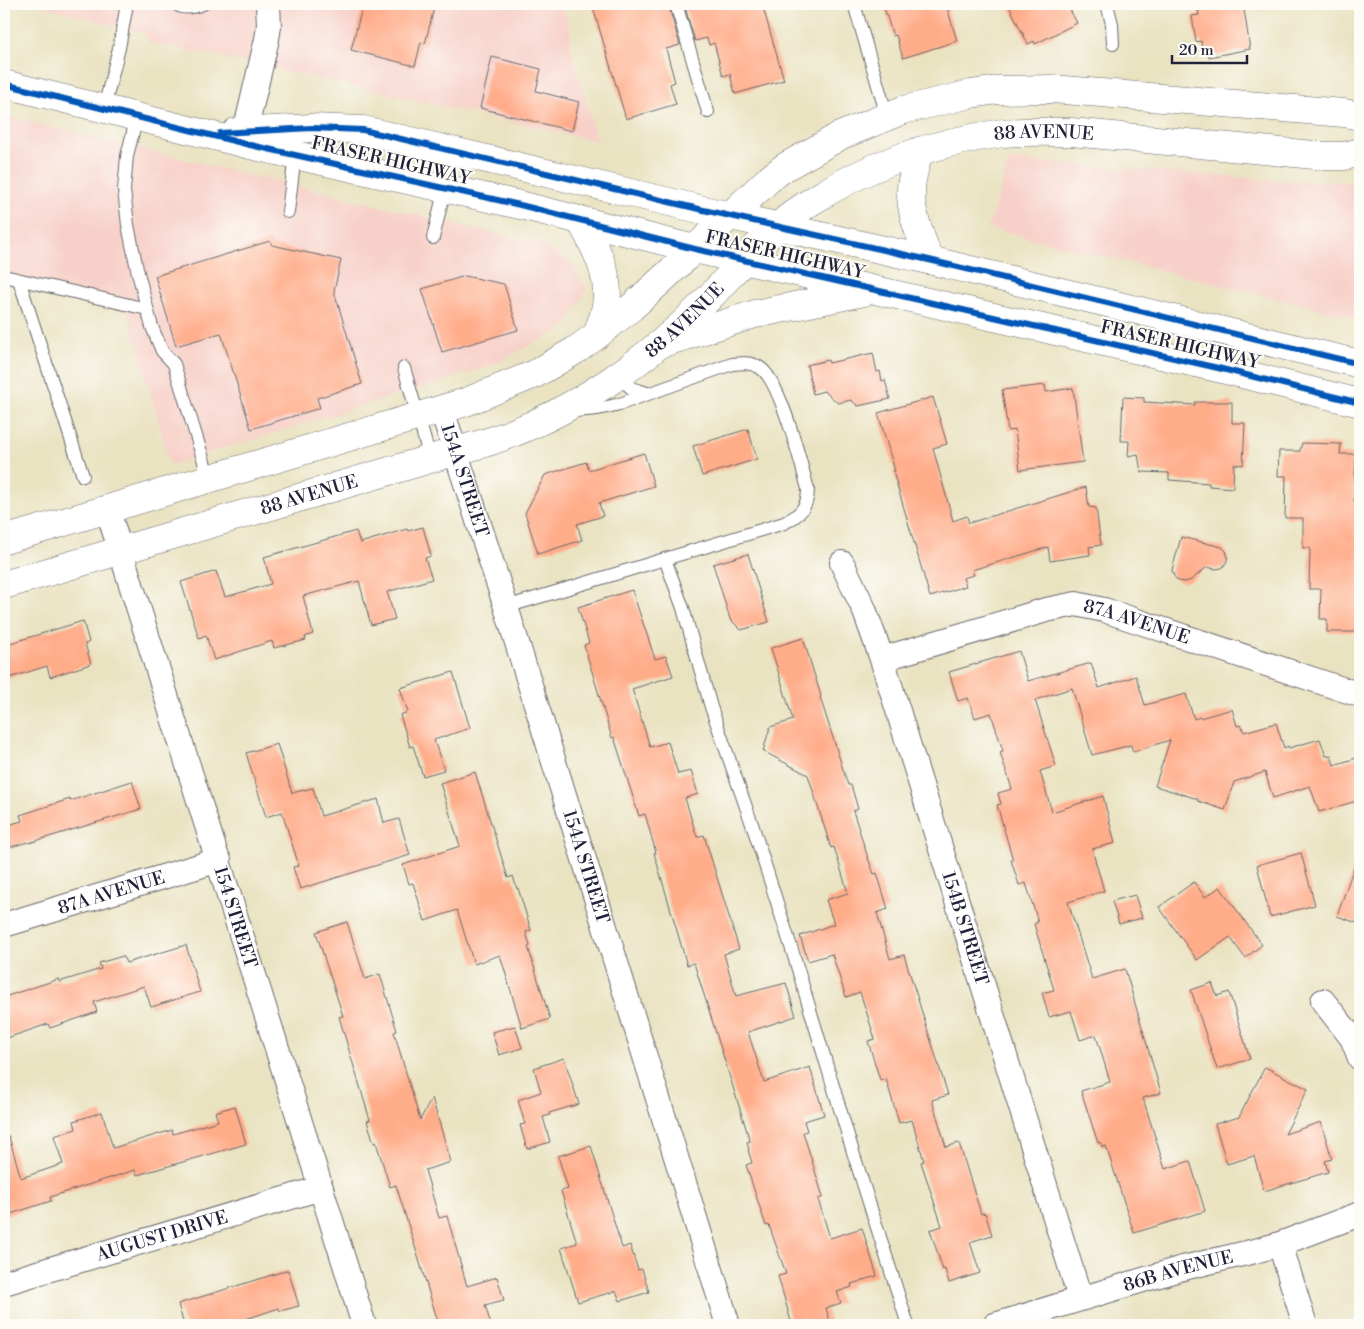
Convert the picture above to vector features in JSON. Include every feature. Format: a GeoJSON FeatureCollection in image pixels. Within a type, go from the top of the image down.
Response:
{"type":"FeatureCollection","features":[{"type":"Feature","properties":{"kind":"main road","name":"FRASER HIGHWAY"},"geometry":{"type":"LineString","coordinates":[[4,84],[295,155],[520,205],[872,291],[1218,368],[1360,403]]}},
{"type":"Feature","properties":{"kind":"main road"},"geometry":{"type":"LineString","coordinates":[[4,540],[466,402],[535,374],[576,350],[632,307],[730,214],[785,167],[822,145],[887,116],[924,104],[998,90],[1052,89],[1344,113],[1360,116]]}},
{"type":"Feature","properties":{"kind":"main road","name":"FRASER HIGHWAY"},"geometry":{"type":"LineString","coordinates":[[204,133],[312,128],[363,130],[700,209],[730,214],[929,260],[1360,364]]}},
{"type":"Feature","properties":{"kind":"main road","name":"88 AVENUE"},"geometry":{"type":"LineString","coordinates":[[4,585],[509,435],[559,411],[618,375],[660,344],[706,301],[743,260],[779,226],[808,203],[873,168],[919,151],[962,140],[1005,133],[1072,132],[1325,156],[1345,156],[1360,152]]}},
{"type":"Feature","properties":{"kind":"main road"},"geometry":{"type":"LineString","coordinates":[[919,151],[911,189],[911,198],[913,214],[929,260]]}},
{"type":"Feature","properties":{"kind":"main road"},"geometry":{"type":"LineString","coordinates":[[581,221],[598,253],[605,274],[606,306],[597,335]]}},
{"type":"Feature","properties":{"kind":"main road"},"geometry":{"type":"LineString","coordinates":[[660,344],[755,314],[872,291]]}},
{"type":"Feature","properties":{"kind":"street"},"geometry":{"type":"LineString","coordinates":[[245,132],[267,39],[269,26],[268,4]]}},
{"type":"Feature","properties":{"kind":"street","name":"154A STREET"},"geometry":{"type":"LineString","coordinates":[[430,413],[443,455],[506,607],[728,1325]]}},
{"type":"Feature","properties":{"kind":"street","name":"154 STREET"},"geometry":{"type":"LineString","coordinates":[[108,508],[364,1325]]}},
{"type":"Feature","properties":{"kind":"street","name":"154B STREET"},"geometry":{"type":"LineString","coordinates":[[842,563],[864,609],[882,659],[1080,1298]]}},
{"type":"Feature","properties":{"kind":"street","name":"87A AVENUE"},"geometry":{"type":"LineString","coordinates":[[882,659],[1046,610],[1076,604],[1104,610],[1360,695]]}},
{"type":"Feature","properties":{"kind":"street","name":"87A AVENUE"},"geometry":{"type":"LineString","coordinates":[[4,925],[219,860]]}},
{"type":"Feature","properties":{"kind":"street"},"geometry":{"type":"LineString","coordinates":[[1324,1001],[1352,1038],[1360,1058]]}},
{"type":"Feature","properties":{"kind":"street","name":"AUGUST DRIVE"},"geometry":{"type":"LineString","coordinates":[[4,1283],[321,1188]]}},
{"type":"Feature","properties":{"kind":"street","name":"86B AVENUE"},"geometry":{"type":"LineString","coordinates":[[995,1325],[1187,1267],[1280,1244],[1360,1214]]}},
{"type":"Feature","properties":{"kind":"street"},"geometry":{"type":"LineString","coordinates":[[1280,1244],[1305,1325]]}},
{"type":"Feature","properties":{"kind":"lane"},"geometry":{"type":"LineString","coordinates":[[104,108],[127,4]]}},
{"type":"Feature","properties":{"kind":"lane"},"geometry":{"type":"LineString","coordinates":[[176,4],[189,7],[203,4]]}},
{"type":"Feature","properties":{"kind":"lane"},"geometry":{"type":"LineString","coordinates":[[676,4],[708,112]]}},
{"type":"Feature","properties":{"kind":"lane"},"geometry":{"type":"LineString","coordinates":[[854,4],[887,116]]}},
{"type":"Feature","properties":{"kind":"lane"},"geometry":{"type":"LineString","coordinates":[[1107,4],[1112,24],[1113,44]]}},
{"type":"Feature","properties":{"kind":"lane"},"geometry":{"type":"LineString","coordinates":[[137,116],[127,156],[124,190],[128,225],[147,309],[162,351],[174,364],[210,478]]}},
{"type":"Feature","properties":{"kind":"lane"},"geometry":{"type":"LineString","coordinates":[[288,212],[295,155]]}},
{"type":"Feature","properties":{"kind":"lane"},"geometry":{"type":"LineString","coordinates":[[433,238],[445,188]]}},
{"type":"Feature","properties":{"kind":"lane"},"geometry":{"type":"LineString","coordinates":[[4,276],[147,309]]}},
{"type":"Feature","properties":{"kind":"lane"},"geometry":{"type":"LineString","coordinates":[[19,280],[83,476]]}},
{"type":"Feature","properties":{"kind":"lane"},"geometry":{"type":"LineString","coordinates":[[506,607],[784,523],[796,518],[808,500],[808,489],[778,393],[767,374],[759,366],[732,364],[606,408],[559,411]]}},
{"type":"Feature","properties":{"kind":"lane"},"geometry":{"type":"LineString","coordinates":[[404,368],[430,413]]}},
{"type":"Feature","properties":{"kind":"lane"},"geometry":{"type":"LineString","coordinates":[[618,375],[631,388],[647,393]]}},
{"type":"Feature","properties":{"kind":"lane"},"geometry":{"type":"LineString","coordinates":[[665,559],[683,608],[711,707],[753,828],[793,953],[861,1179],[908,1325]]}},
{"type":"Feature","properties":{"kind":"shaded area"},"geometry":{"type":"Polygon","coordinates":[[[33,4],[562,4],[571,35],[570,43],[597,141],[218,56],[150,43],[143,33],[33,4]]]}},
{"type":"Feature","properties":{"kind":"shaded area"},"geometry":{"type":"Polygon","coordinates":[[[4,116],[543,245],[570,261],[587,290],[565,327],[491,366],[170,465],[128,312],[4,283],[4,116]]]}},
{"type":"Feature","properties":{"kind":"shaded area"},"geometry":{"type":"Polygon","coordinates":[[[1009,160],[1298,182],[1360,181],[1360,319],[988,228],[1009,160]]]}},
{"type":"Feature","properties":{"kind":"building"},"geometry":{"type":"Polygon","coordinates":[[[363,4],[435,4],[425,44],[421,42],[415,66],[351,50],[363,4]]]}},
{"type":"Feature","properties":{"kind":"building"},"geometry":{"type":"Polygon","coordinates":[[[592,4],[668,4],[680,45],[666,49],[675,82],[670,84],[676,104],[626,119],[592,4]]]}},
{"type":"Feature","properties":{"kind":"building"},"geometry":{"type":"Polygon","coordinates":[[[684,4],[762,4],[784,80],[735,94],[730,74],[723,76],[714,43],[709,45],[707,38],[695,41],[684,4]]]}},
{"type":"Feature","properties":{"kind":"building"},"geometry":{"type":"Polygon","coordinates":[[[883,4],[946,4],[957,41],[903,58],[896,35],[893,36],[883,4]]]}},
{"type":"Feature","properties":{"kind":"building"},"geometry":{"type":"Polygon","coordinates":[[[1008,4],[1067,4],[1077,23],[1035,44],[1034,41],[1028,44],[1008,4]]]}},
{"type":"Feature","properties":{"kind":"building"},"geometry":{"type":"Polygon","coordinates":[[[1197,4],[1240,4],[1241,9],[1244,9],[1250,49],[1209,57],[1207,47],[1202,48],[1201,41],[1196,42],[1192,16],[1199,15],[1197,4]]]}},
{"type":"Feature","properties":{"kind":"building"},"geometry":{"type":"Polygon","coordinates":[[[492,57],[541,69],[536,91],[579,102],[572,131],[480,108],[492,57]]]}},
{"type":"Feature","properties":{"kind":"building"},"geometry":{"type":"Polygon","coordinates":[[[270,241],[272,245],[341,260],[334,291],[362,384],[317,398],[320,408],[251,429],[221,333],[176,346],[155,276],[270,241]]]}},
{"type":"Feature","properties":{"kind":"building"},"geometry":{"type":"Polygon","coordinates":[[[465,276],[504,284],[518,330],[442,352],[422,289],[465,276]]]}},
{"type":"Feature","properties":{"kind":"building"},"geometry":{"type":"Polygon","coordinates":[[[873,353],[877,372],[880,371],[882,381],[885,380],[890,399],[858,406],[851,400],[838,403],[824,391],[813,394],[807,365],[828,360],[829,363],[873,353]]]}},
{"type":"Feature","properties":{"kind":"building"},"geometry":{"type":"Polygon","coordinates":[[[1045,385],[1046,392],[1073,388],[1083,462],[1020,470],[1015,430],[1008,431],[1002,390],[1045,385]]]}},
{"type":"Feature","properties":{"kind":"building"},"geometry":{"type":"Polygon","coordinates":[[[933,397],[947,444],[933,448],[953,521],[967,516],[969,523],[1086,487],[1089,507],[1096,508],[1101,545],[1089,547],[1090,555],[1050,561],[1048,547],[972,570],[974,575],[963,578],[966,586],[930,597],[878,413],[933,397]]]}},
{"type":"Feature","properties":{"kind":"building"},"geometry":{"type":"Polygon","coordinates":[[[1123,397],[1144,398],[1144,402],[1195,405],[1195,402],[1232,402],[1232,423],[1245,423],[1243,465],[1234,464],[1233,488],[1209,486],[1209,483],[1169,480],[1169,473],[1141,472],[1138,454],[1128,456],[1129,441],[1121,441],[1123,397]]]}},
{"type":"Feature","properties":{"kind":"building"},"geometry":{"type":"Polygon","coordinates":[[[748,429],[757,459],[702,476],[693,446],[748,429]]]}},
{"type":"Feature","properties":{"kind":"building"},"geometry":{"type":"Polygon","coordinates":[[[1302,443],[1341,444],[1340,454],[1356,454],[1354,501],[1360,502],[1360,632],[1327,632],[1327,619],[1320,619],[1321,589],[1309,589],[1310,548],[1303,548],[1303,518],[1285,518],[1286,476],[1278,476],[1279,451],[1300,451],[1302,443]]]}},
{"type":"Feature","properties":{"kind":"building"},"geometry":{"type":"Polygon","coordinates":[[[644,453],[654,486],[599,503],[603,516],[577,524],[582,540],[538,554],[525,513],[545,475],[586,462],[589,470],[644,453]]]}},
{"type":"Feature","properties":{"kind":"building"},"geometry":{"type":"Polygon","coordinates":[[[423,527],[431,556],[425,558],[432,579],[387,592],[395,619],[371,625],[359,581],[303,596],[313,634],[305,637],[306,640],[274,648],[272,641],[214,660],[206,635],[199,638],[181,582],[216,571],[225,597],[271,584],[264,557],[356,531],[360,543],[407,529],[408,531],[423,527]]]}},
{"type":"Feature","properties":{"kind":"building"},"geometry":{"type":"Polygon","coordinates":[[[1181,537],[1222,547],[1228,557],[1226,563],[1222,568],[1207,567],[1191,580],[1185,582],[1178,581],[1172,570],[1181,537]]]}},
{"type":"Feature","properties":{"kind":"building"},"geometry":{"type":"Polygon","coordinates":[[[748,554],[769,622],[741,630],[730,619],[713,564],[748,554]]]}},
{"type":"Feature","properties":{"kind":"building"},"geometry":{"type":"Polygon","coordinates":[[[632,590],[655,659],[666,656],[673,676],[632,689],[650,747],[668,742],[678,774],[691,771],[698,794],[685,798],[697,837],[704,835],[739,949],[724,954],[736,996],[786,983],[796,1016],[748,1032],[764,1082],[810,1067],[824,1115],[804,1121],[807,1131],[803,1132],[823,1197],[818,1199],[830,1238],[862,1228],[877,1276],[851,1284],[852,1287],[837,1292],[841,1303],[826,1308],[831,1325],[792,1325],[778,1276],[786,1274],[769,1225],[766,1226],[746,1165],[752,1163],[747,1142],[750,1141],[694,963],[687,965],[654,853],[656,853],[645,814],[639,816],[614,737],[612,738],[584,645],[589,643],[578,607],[632,590]]]}},
{"type":"Feature","properties":{"kind":"building"},"geometry":{"type":"Polygon","coordinates":[[[83,621],[89,642],[85,644],[91,664],[50,677],[47,666],[9,678],[8,675],[4,677],[4,645],[83,621]]]}},
{"type":"Feature","properties":{"kind":"building"},"geometry":{"type":"Polygon","coordinates":[[[803,638],[848,785],[851,785],[858,809],[853,811],[874,874],[877,873],[888,909],[877,913],[890,959],[904,955],[948,1095],[932,1100],[946,1147],[959,1143],[981,1214],[985,1213],[992,1235],[970,1242],[980,1273],[949,1283],[930,1230],[942,1226],[921,1162],[924,1161],[912,1120],[899,1123],[886,1079],[880,1080],[868,1041],[875,1039],[860,992],[846,997],[832,954],[808,961],[800,936],[834,924],[826,900],[848,893],[834,847],[831,848],[808,775],[763,751],[770,727],[793,720],[771,648],[803,638]]]}},
{"type":"Feature","properties":{"kind":"building"},"geometry":{"type":"Polygon","coordinates":[[[1019,651],[1028,681],[1091,663],[1099,688],[1136,676],[1145,705],[1186,694],[1194,719],[1232,709],[1237,726],[1241,725],[1244,732],[1276,723],[1284,748],[1320,739],[1326,756],[1331,755],[1334,765],[1360,757],[1360,800],[1319,812],[1310,786],[1273,798],[1265,772],[1234,782],[1225,810],[1198,801],[1198,799],[1155,786],[1170,740],[1133,752],[1131,745],[1092,755],[1072,688],[1035,700],[1056,766],[1040,771],[1052,812],[1103,796],[1115,843],[1092,849],[1104,891],[1068,902],[1092,979],[1125,969],[1161,1093],[1143,1098],[1165,1169],[1190,1161],[1205,1211],[1134,1233],[1106,1146],[1102,1147],[1100,1142],[1098,1143],[1081,1091],[1110,1082],[1096,1035],[1080,1040],[1071,1011],[1049,1017],[1042,993],[1054,990],[1034,924],[1038,922],[1026,883],[1019,885],[997,805],[1001,804],[998,793],[1012,789],[1000,752],[1003,751],[991,713],[975,718],[968,698],[958,701],[949,672],[1019,651]]]}},
{"type":"Feature","properties":{"kind":"building"},"geometry":{"type":"Polygon","coordinates":[[[453,672],[470,728],[434,740],[444,770],[423,776],[413,746],[410,747],[400,715],[408,712],[400,688],[453,672]]]}},
{"type":"Feature","properties":{"kind":"building"},"geometry":{"type":"Polygon","coordinates":[[[277,744],[292,793],[313,788],[321,816],[378,799],[384,823],[399,819],[410,855],[300,889],[293,867],[299,866],[282,812],[266,817],[246,753],[277,744]]]}},
{"type":"Feature","properties":{"kind":"building"},"geometry":{"type":"Polygon","coordinates":[[[475,772],[508,878],[513,876],[531,930],[526,932],[530,946],[528,947],[550,1019],[522,1028],[500,955],[474,964],[457,910],[425,921],[413,883],[409,884],[403,865],[460,846],[440,783],[475,772]]]}},
{"type":"Feature","properties":{"kind":"building"},"geometry":{"type":"Polygon","coordinates":[[[132,781],[141,809],[4,849],[4,826],[22,821],[20,815],[132,781]]]}},
{"type":"Feature","properties":{"kind":"building"},"geometry":{"type":"Polygon","coordinates":[[[1301,853],[1315,905],[1270,917],[1257,865],[1301,853]]]}},
{"type":"Feature","properties":{"kind":"building"},"geometry":{"type":"Polygon","coordinates":[[[1357,858],[1360,859],[1360,924],[1337,916],[1357,858]]]}},
{"type":"Feature","properties":{"kind":"building"},"geometry":{"type":"Polygon","coordinates":[[[1194,882],[1205,897],[1220,887],[1262,945],[1245,958],[1230,937],[1197,960],[1159,907],[1194,882]]]}},
{"type":"Feature","properties":{"kind":"building"},"geometry":{"type":"Polygon","coordinates":[[[1135,895],[1142,918],[1119,924],[1112,901],[1135,895]]]}},
{"type":"Feature","properties":{"kind":"building"},"geometry":{"type":"Polygon","coordinates":[[[347,922],[365,979],[380,974],[397,1031],[394,1032],[420,1120],[432,1098],[451,1162],[425,1170],[439,1218],[447,1216],[467,1286],[497,1277],[504,1300],[485,1305],[491,1325],[439,1325],[396,1185],[390,1187],[376,1142],[374,1143],[367,1121],[370,1120],[339,1017],[343,1016],[316,932],[347,922]]]}},
{"type":"Feature","properties":{"kind":"building"},"geometry":{"type":"Polygon","coordinates":[[[186,945],[200,992],[151,1007],[144,986],[94,1002],[97,1012],[50,1028],[48,1024],[4,1039],[4,997],[59,979],[59,982],[101,969],[99,963],[123,956],[126,963],[186,945]]]}},
{"type":"Feature","properties":{"kind":"building"},"geometry":{"type":"Polygon","coordinates":[[[1212,983],[1217,996],[1229,992],[1250,1059],[1217,1069],[1191,990],[1212,983]]]}},
{"type":"Feature","properties":{"kind":"building"},"geometry":{"type":"Polygon","coordinates":[[[515,1026],[522,1048],[499,1055],[492,1032],[515,1026]]]}},
{"type":"Feature","properties":{"kind":"building"},"geometry":{"type":"Polygon","coordinates":[[[564,1058],[579,1104],[549,1113],[550,1115],[543,1117],[550,1142],[527,1149],[520,1125],[525,1124],[518,1100],[541,1092],[534,1068],[564,1058]]]}},
{"type":"Feature","properties":{"kind":"building"},"geometry":{"type":"Polygon","coordinates":[[[1265,1067],[1308,1089],[1285,1134],[1321,1122],[1332,1159],[1325,1161],[1328,1172],[1264,1191],[1254,1156],[1227,1164],[1215,1124],[1239,1117],[1265,1067]]]}},
{"type":"Feature","properties":{"kind":"building"},"geometry":{"type":"Polygon","coordinates":[[[235,1106],[246,1144],[137,1175],[135,1170],[50,1197],[51,1201],[4,1216],[4,1137],[9,1137],[21,1178],[63,1164],[54,1136],[76,1129],[74,1121],[102,1112],[113,1148],[172,1130],[173,1134],[218,1121],[215,1112],[235,1106]]]}},
{"type":"Feature","properties":{"kind":"building"},"geometry":{"type":"Polygon","coordinates":[[[591,1146],[622,1248],[630,1245],[638,1270],[642,1269],[649,1292],[620,1301],[616,1291],[578,1302],[561,1248],[577,1243],[561,1191],[568,1189],[558,1156],[591,1146]]]}},
{"type":"Feature","properties":{"kind":"building"},"geometry":{"type":"Polygon","coordinates":[[[288,1270],[299,1306],[280,1311],[279,1308],[237,1322],[238,1325],[184,1325],[178,1304],[288,1270]]]}},
{"type":"Feature","properties":{"kind":"cycle path"},"geometry":{"type":"LineString","coordinates":[[4,84],[250,145],[520,205],[695,249],[1218,368],[1360,403]]}},
{"type":"Feature","properties":{"kind":"cycle path"},"geometry":{"type":"LineString","coordinates":[[220,133],[312,128],[363,130],[699,209],[929,260],[1360,364]]}}]}
